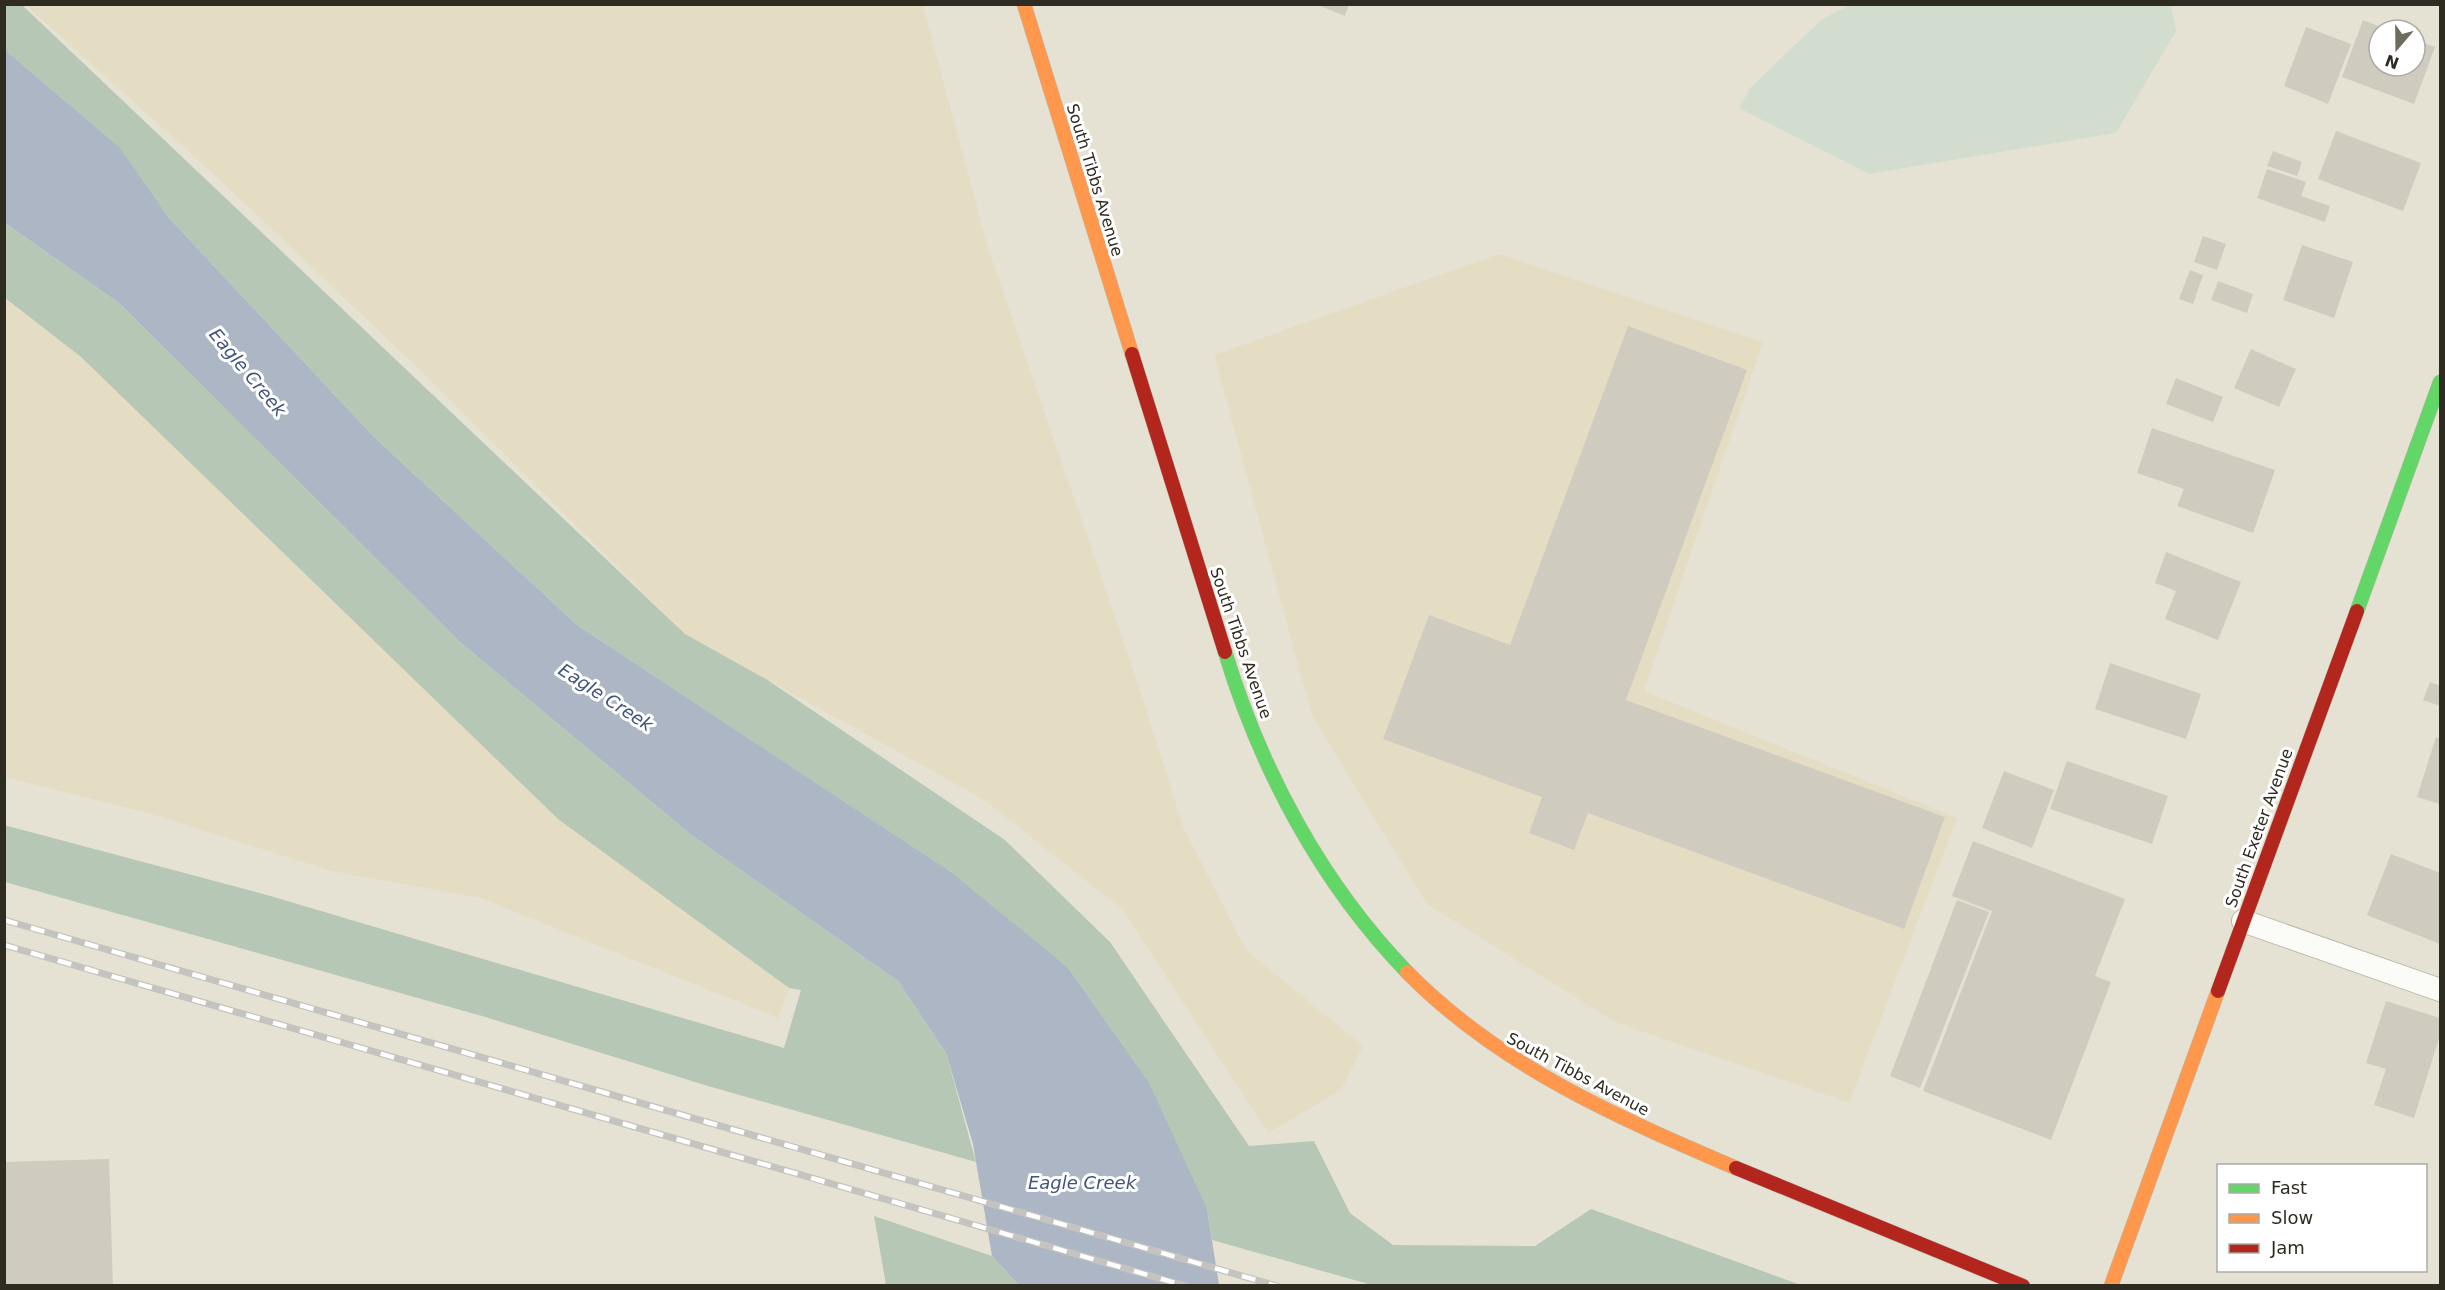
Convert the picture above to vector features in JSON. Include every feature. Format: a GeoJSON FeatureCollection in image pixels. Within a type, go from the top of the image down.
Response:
{"type":"FeatureCollection","features":[{"type":"Feature","properties":{"kind":"main road","name":"South Tibbs Avenue"},"geometry":{"type":"LineString","coordinates":[[1024,4],[1239,699],[1286,802],[1350,902],[1393,955],[1440,1004],[1517,1064],[1638,1126],[1870,1225],[2023,1286]]}},
{"type":"Feature","properties":{"kind":"main road","name":"South Exeter Avenue"},"geometry":{"type":"LineString","coordinates":[[2111,1286],[2440,382]]}},
{"type":"Feature","properties":{"kind":"lane"},"geometry":{"type":"LineString","coordinates":[[2243,921],[2440,990]]}},
{"type":"Feature","properties":{"kind":"shaded area"},"geometry":{"type":"Polygon","coordinates":[[[26,5],[923,5],[988,248],[1137,681],[1184,829],[1246,950],[1363,1046],[1341,1090],[1268,1133],[1123,910],[983,799],[685,634],[419,369],[219,179],[26,5]]]}},
{"type":"Feature","properties":{"kind":"shaded area"},"geometry":{"type":"Polygon","coordinates":[[[1499,254],[1763,342],[1644,691],[1957,818],[1849,1103],[1615,1022],[1427,904],[1312,716],[1214,355],[1499,254]]]}},
{"type":"Feature","properties":{"kind":"shaded area"},"geometry":{"type":"Polygon","coordinates":[[[4,298],[81,357],[558,819],[789,988],[778,1018],[481,898],[331,871],[148,813],[5,777],[4,298]]]}},
{"type":"Feature","properties":{"kind":"green space"},"geometry":{"type":"Polygon","coordinates":[[[5,5],[22,5],[685,634],[766,679],[1005,840],[1110,942],[1249,1146],[1314,1141],[1350,1213],[1393,1245],[1535,1246],[1591,1209],[1801,1285],[1372,1285],[1212,1240],[1207,1209],[939,865],[577,625],[374,437],[168,217],[110,140],[5,50],[5,5]]]}},
{"type":"Feature","properties":{"kind":"green space"},"geometry":{"type":"Polygon","coordinates":[[[1850,5],[2171,5],[2176,31],[2116,133],[1869,174],[1739,108],[1750,88],[1821,20],[1850,5]]]}},
{"type":"Feature","properties":{"kind":"green space"},"geometry":{"type":"Polygon","coordinates":[[[5,223],[119,303],[461,643],[690,834],[898,981],[946,1053],[976,1162],[708,1086],[482,1016],[5,882],[4,825],[267,895],[784,1048],[801,990],[789,988],[558,819],[81,357],[5,298],[5,223]]]}},
{"type":"Feature","properties":{"kind":"green space"},"geometry":{"type":"Polygon","coordinates":[[[874,1216],[992,1256],[1019,1285],[886,1285],[874,1216]]]}},
{"type":"Feature","properties":{"kind":"water","name":"Eagle Creek"},"geometry":{"type":"Polygon","coordinates":[[[5,50],[120,148],[168,217],[374,437],[577,625],[952,873],[1067,967],[1149,1083],[1207,1209],[1219,1285],[1019,1285],[992,1256],[973,1144],[946,1053],[898,981],[690,834],[461,643],[119,303],[5,223],[5,50]]]}},
{"type":"Feature","properties":{"kind":"building"},"geometry":{"type":"Polygon","coordinates":[[[1315,4],[1349,4],[1345,16],[1315,4]]]}},
{"type":"Feature","properties":{"kind":"building"},"geometry":{"type":"Polygon","coordinates":[[[2363,20],[2367,22],[2367,78],[2424,78],[2414,104],[2342,77],[2363,20]]]}},
{"type":"Feature","properties":{"kind":"building"},"geometry":{"type":"Polygon","coordinates":[[[2306,27],[2351,44],[2328,104],[2284,86],[2306,27]]]}},
{"type":"Feature","properties":{"kind":"building"},"geometry":{"type":"Polygon","coordinates":[[[2427,44],[2435,47],[2427,69],[2427,44]]]}},
{"type":"Feature","properties":{"kind":"building"},"geometry":{"type":"Polygon","coordinates":[[[2336,131],[2421,163],[2403,211],[2318,179],[2336,131]]]}},
{"type":"Feature","properties":{"kind":"building"},"geometry":{"type":"Polygon","coordinates":[[[2273,151],[2302,162],[2297,176],[2267,166],[2273,151]]]}},
{"type":"Feature","properties":{"kind":"building"},"geometry":{"type":"Polygon","coordinates":[[[2267,169],[2306,182],[2301,196],[2330,206],[2325,222],[2257,198],[2267,169]]]}},
{"type":"Feature","properties":{"kind":"building"},"geometry":{"type":"Polygon","coordinates":[[[2203,236],[2226,244],[2217,270],[2194,262],[2203,236]]]}},
{"type":"Feature","properties":{"kind":"building"},"geometry":{"type":"Polygon","coordinates":[[[2302,245],[2353,262],[2334,318],[2283,300],[2302,245]]]}},
{"type":"Feature","properties":{"kind":"building"},"geometry":{"type":"Polygon","coordinates":[[[2190,270],[2203,275],[2193,304],[2179,299],[2190,270]]]}},
{"type":"Feature","properties":{"kind":"building"},"geometry":{"type":"Polygon","coordinates":[[[2218,281],[2253,294],[2247,313],[2211,300],[2218,281]]]}},
{"type":"Feature","properties":{"kind":"building"},"geometry":{"type":"Polygon","coordinates":[[[1628,326],[1747,370],[1626,700],[1945,817],[1904,929],[1588,813],[1574,850],[1529,833],[1542,797],[1383,739],[1429,615],[1510,645],[1628,326]]]}},
{"type":"Feature","properties":{"kind":"building"},"geometry":{"type":"Polygon","coordinates":[[[2251,349],[2296,369],[2279,407],[2234,388],[2251,349]]]}},
{"type":"Feature","properties":{"kind":"building"},"geometry":{"type":"Polygon","coordinates":[[[2176,378],[2223,397],[2213,422],[2166,404],[2176,378]]]}},
{"type":"Feature","properties":{"kind":"building"},"geometry":{"type":"Polygon","coordinates":[[[2152,428],[2275,470],[2253,533],[2177,506],[2184,489],[2137,473],[2152,428]]]}},
{"type":"Feature","properties":{"kind":"building"},"geometry":{"type":"Polygon","coordinates":[[[2166,552],[2241,582],[2218,640],[2165,619],[2176,591],[2155,583],[2166,552]]]}},
{"type":"Feature","properties":{"kind":"building"},"geometry":{"type":"Polygon","coordinates":[[[2110,663],[2201,694],[2186,739],[2095,709],[2110,663]]]}},
{"type":"Feature","properties":{"kind":"building"},"geometry":{"type":"Polygon","coordinates":[[[2430,682],[2440,686],[2440,706],[2423,700],[2430,682]]]}},
{"type":"Feature","properties":{"kind":"building"},"geometry":{"type":"Polygon","coordinates":[[[2436,737],[2440,739],[2440,804],[2417,797],[2436,737]]]}},
{"type":"Feature","properties":{"kind":"building"},"geometry":{"type":"Polygon","coordinates":[[[2067,761],[2168,796],[2152,844],[2050,809],[2067,761]]]}},
{"type":"Feature","properties":{"kind":"building"},"geometry":{"type":"Polygon","coordinates":[[[2004,771],[2054,790],[2032,848],[1982,828],[2004,771]]]}},
{"type":"Feature","properties":{"kind":"building"},"geometry":{"type":"Polygon","coordinates":[[[1973,841],[2125,899],[2095,976],[2111,982],[2051,1140],[1923,1091],[1992,911],[1952,896],[1973,841]]]}},
{"type":"Feature","properties":{"kind":"building"},"geometry":{"type":"Polygon","coordinates":[[[2391,854],[2440,873],[2440,944],[2367,915],[2391,854]]]}},
{"type":"Feature","properties":{"kind":"building"},"geometry":{"type":"Polygon","coordinates":[[[1957,900],[1989,912],[1920,1088],[1890,1076],[1957,900]]]}},
{"type":"Feature","properties":{"kind":"building"},"geometry":{"type":"Polygon","coordinates":[[[2386,1001],[2440,1018],[2440,1035],[2414,1118],[2374,1105],[2386,1069],[2366,1063],[2386,1001]]]}},
{"type":"Feature","properties":{"kind":"building"},"geometry":{"type":"Polygon","coordinates":[[[109,1159],[113,1286],[4,1286],[4,1162],[109,1159]]]}},
{"type":"Feature","properties":{"kind":"railway"},"geometry":{"type":"LineString","coordinates":[[4,920],[1277,1286]]}},
{"type":"Feature","properties":{"kind":"railway"},"geometry":{"type":"LineString","coordinates":[[4,945],[1186,1286]]}},
{"type":"Feature","properties":{"kind":"traffic: fast"},"geometry":{"type":"LineString","coordinates":[[2357,611],[2440,382]]}},
{"type":"Feature","properties":{"kind":"traffic: fast"},"geometry":{"type":"LineString","coordinates":[[1225,652],[1257,739],[1297,823],[1347,901],[1407,972]]}},
{"type":"Feature","properties":{"kind":"traffic: slow"},"geometry":{"type":"LineString","coordinates":[[1024,4],[1132,354]]}},
{"type":"Feature","properties":{"kind":"traffic: slow"},"geometry":{"type":"LineString","coordinates":[[1407,972],[1480,1035],[1520,1062],[1604,1108],[1736,1168]]}},
{"type":"Feature","properties":{"kind":"traffic: slow"},"geometry":{"type":"LineString","coordinates":[[2111,1286],[2218,991]]}},
{"type":"Feature","properties":{"kind":"traffic: jam"},"geometry":{"type":"LineString","coordinates":[[1132,354],[1225,652]]}},
{"type":"Feature","properties":{"kind":"traffic: jam"},"geometry":{"type":"LineString","coordinates":[[2218,991],[2357,611]]}},
{"type":"Feature","properties":{"kind":"traffic: jam"},"geometry":{"type":"LineString","coordinates":[[1736,1168],[2023,1286]]}}]}
